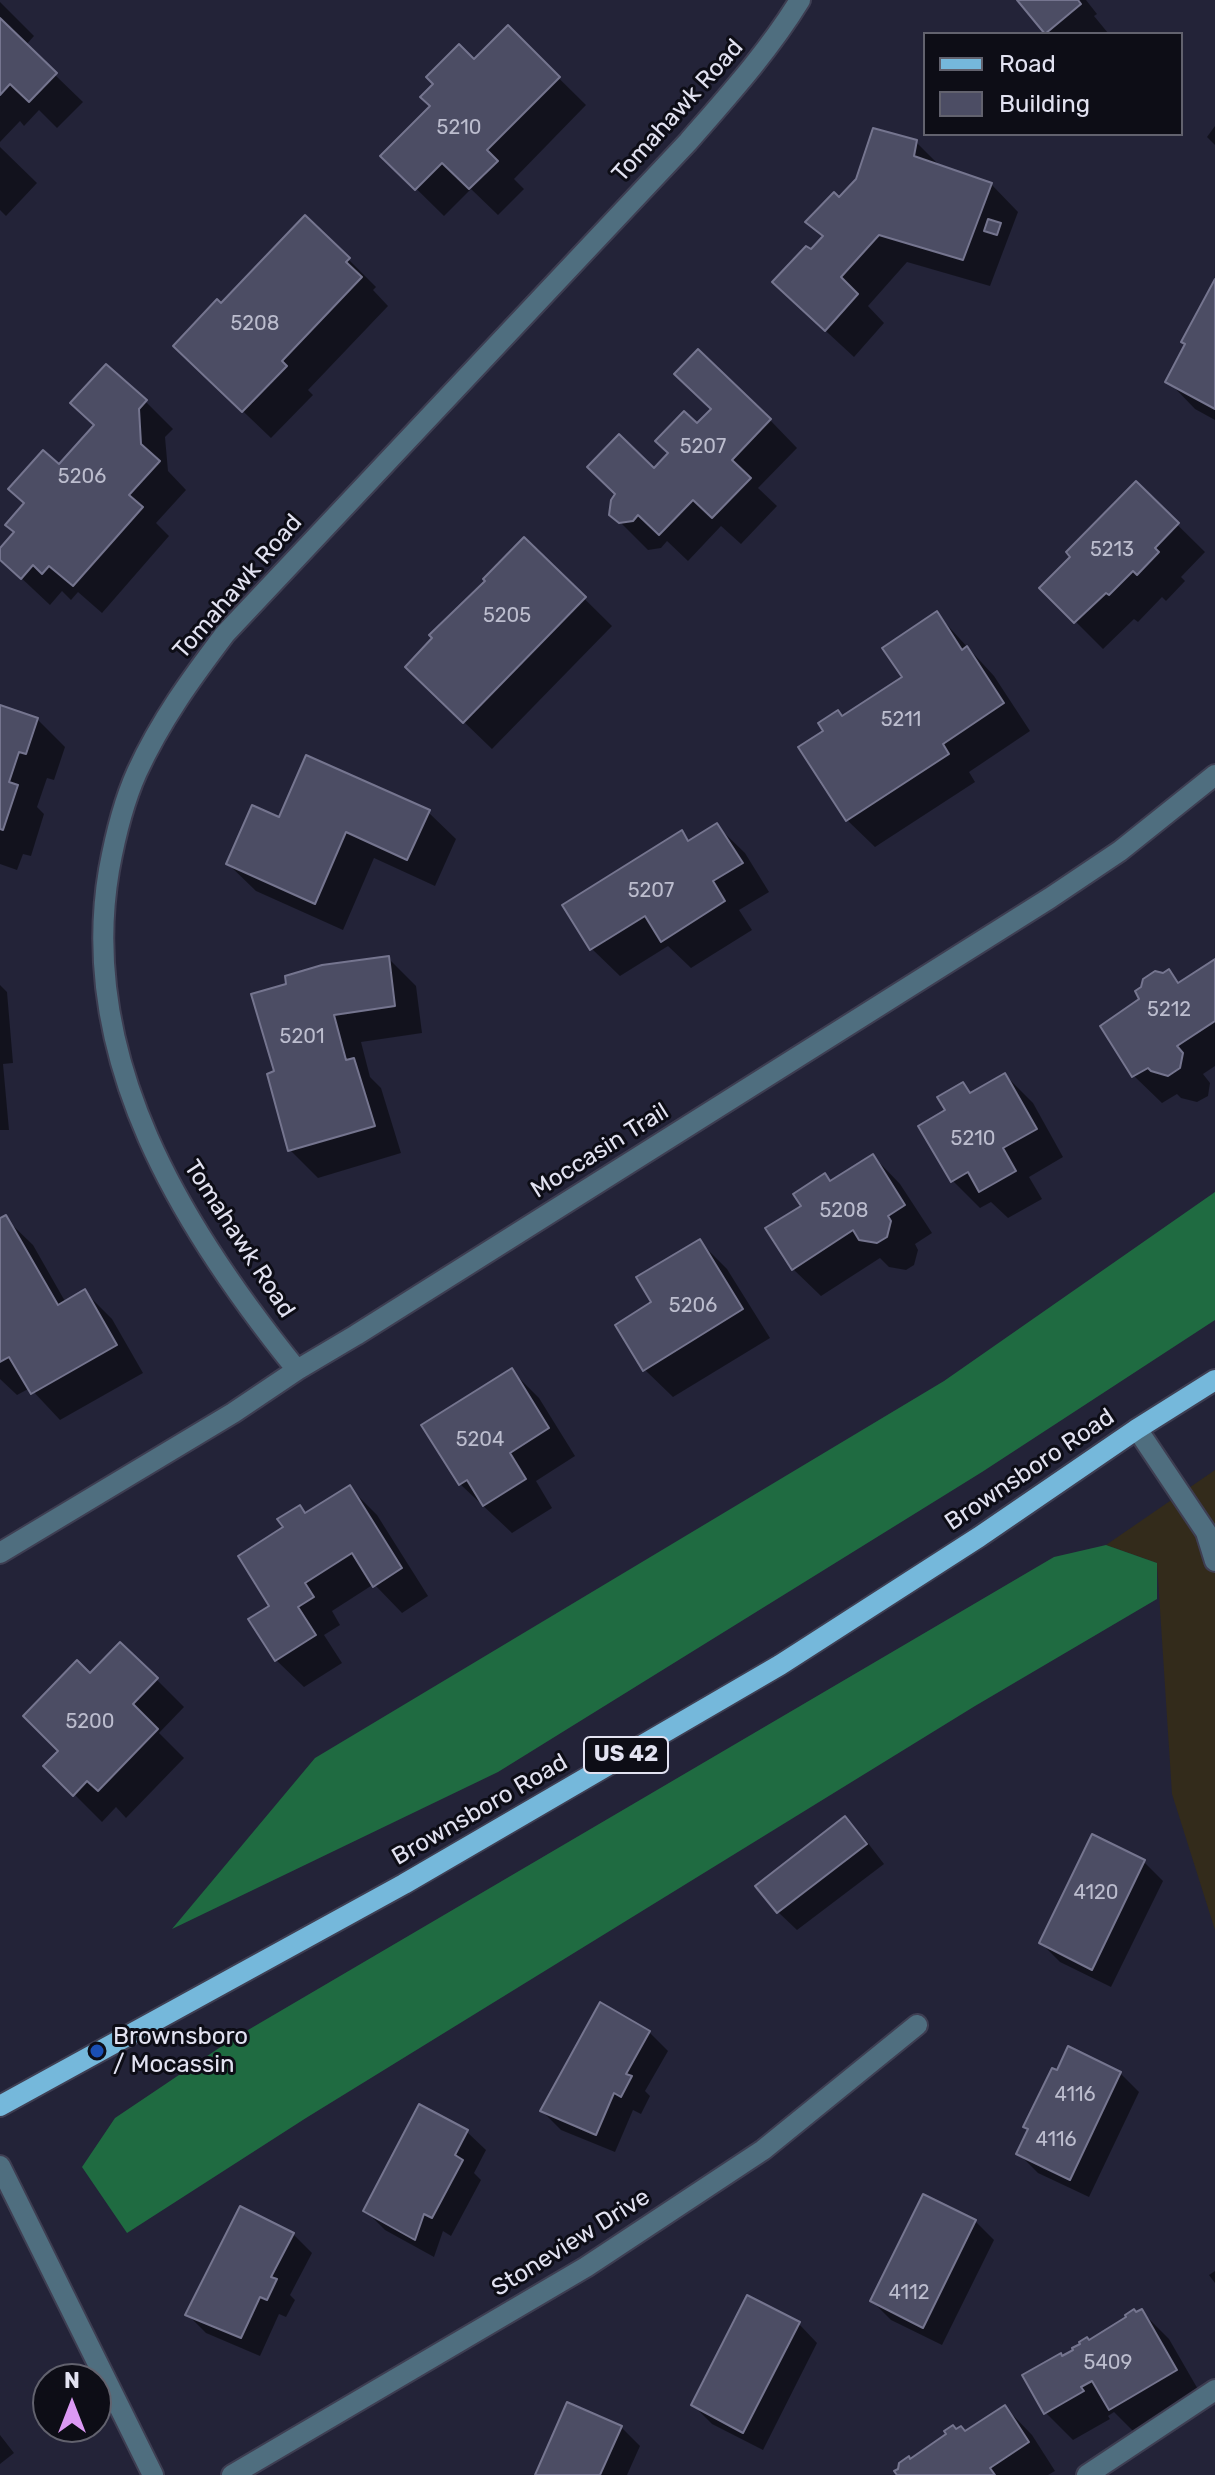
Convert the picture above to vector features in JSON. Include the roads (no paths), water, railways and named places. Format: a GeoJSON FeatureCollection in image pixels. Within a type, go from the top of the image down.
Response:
{"type":"FeatureCollection","features":[{"type":"Feature","properties":{"kind":"main road","name":"Brownsboro Road"},"geometry":{"type":"LineString","coordinates":[[0,2106],[404,1884],[780,1665],[1215,1380]]}},
{"type":"Feature","properties":{"kind":"street","name":"Tomahawk Road"},"geometry":{"type":"LineString","coordinates":[[297,1370],[258,1323],[169,1180],[139,1120],[125,1081],[106,994],[103,926],[113,849],[123,810],[137,772],[174,703],[225,634],[688,142],[755,65],[800,0]]}},
{"type":"Feature","properties":{"kind":"street","name":"Moccasin Trail"},"geometry":{"type":"LineString","coordinates":[[0,1553],[233,1413],[1050,898],[1120,851],[1215,775]]}},
{"type":"Feature","properties":{"kind":"street"},"geometry":{"type":"LineString","coordinates":[[1137,1429],[1206,1532],[1215,1561]]}},
{"type":"Feature","properties":{"kind":"street","name":"Stoneview Drive"},"geometry":{"type":"LineString","coordinates":[[232,2475],[586,2267],[763,2150],[917,2025]]}},
{"type":"Feature","properties":{"kind":"street"},"geometry":{"type":"LineString","coordinates":[[0,2166],[153,2475]]}},
{"type":"Feature","properties":{"kind":"street"},"geometry":{"type":"LineString","coordinates":[[1087,2475],[1215,2390]]}},
{"type":"Feature","properties":{"kind":"place","name":"Brownsboro / Mocassin"},"geometry":{"type":"Point","coordinates":[97,2051]}}]}
